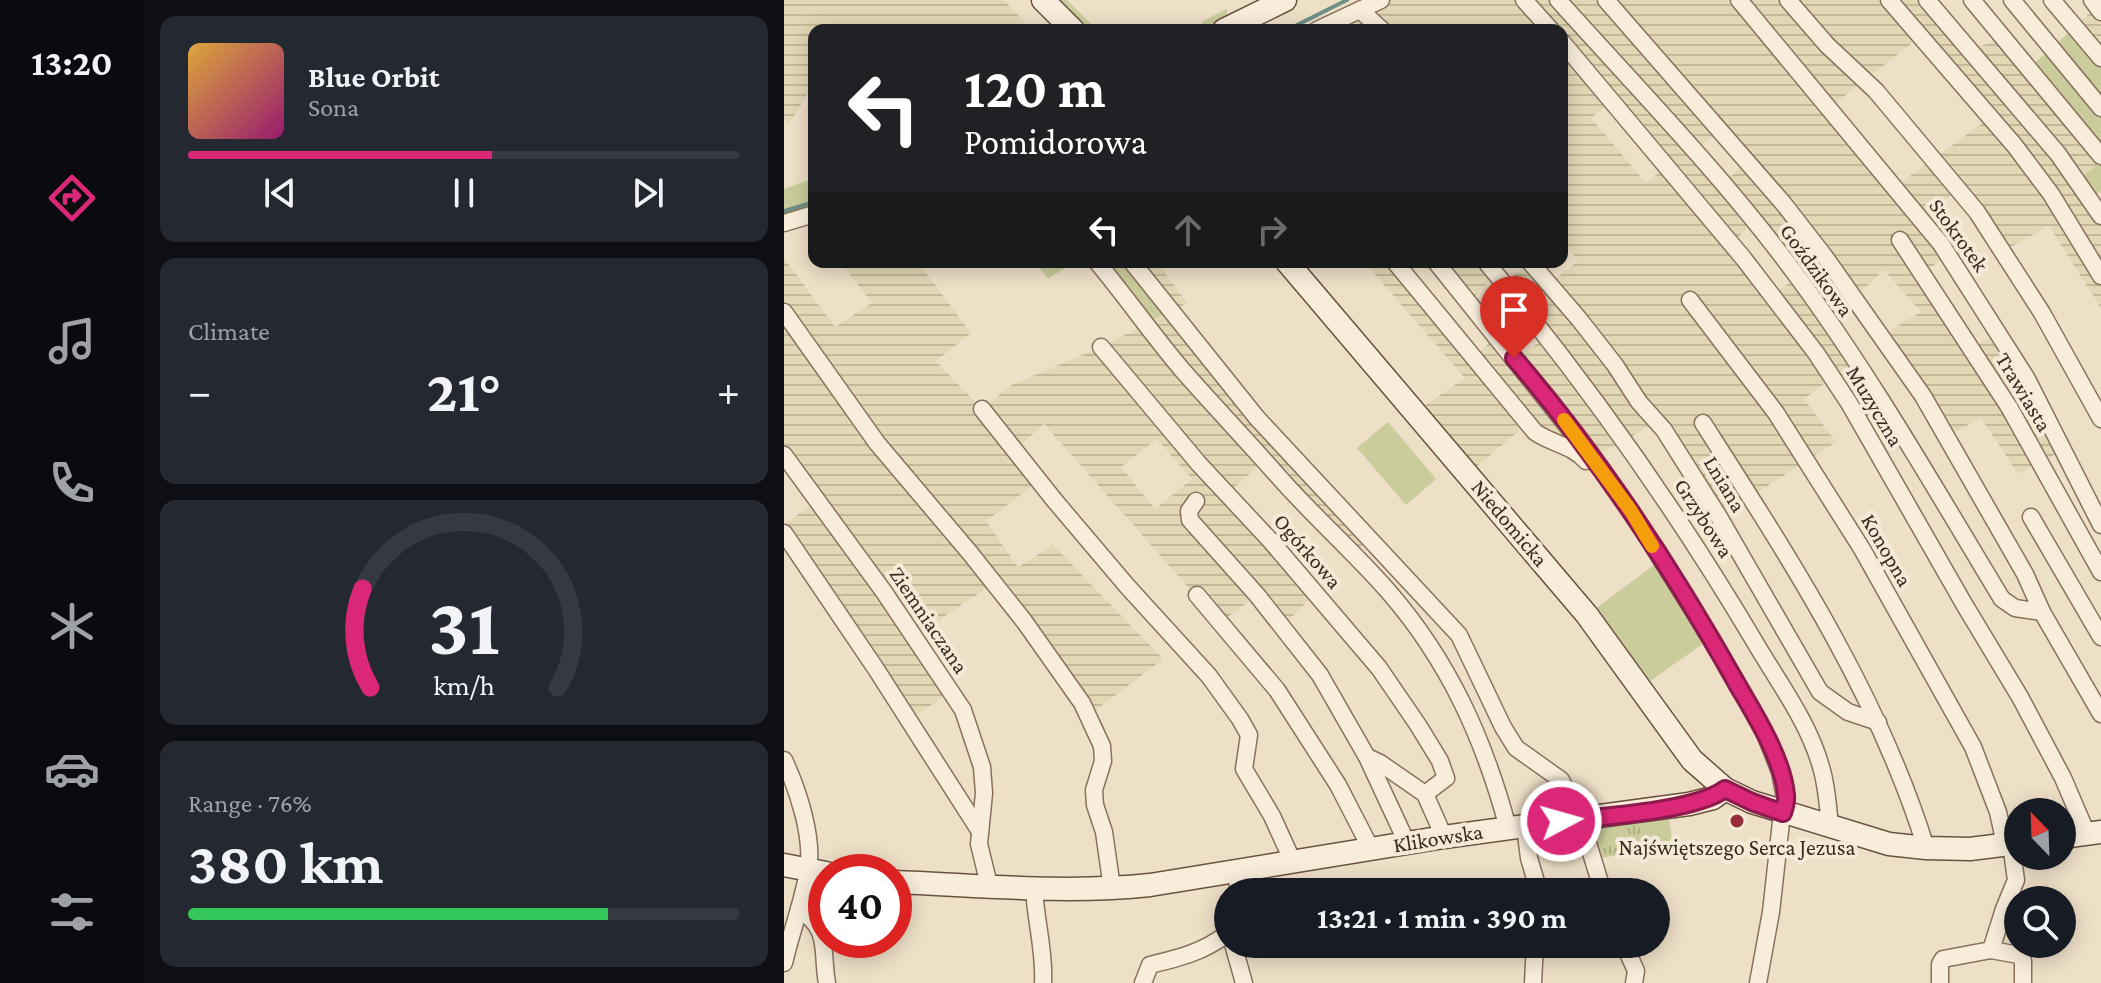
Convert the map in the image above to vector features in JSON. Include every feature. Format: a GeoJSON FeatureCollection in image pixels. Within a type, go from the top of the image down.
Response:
{"type":"FeatureCollection","features":[{"type":"Feature","properties":{"kind":"street"},"geometry":{"type":"LineString","coordinates":[[1043,0],[1067,24]]}},
{"type":"Feature","properties":{"kind":"street"},"geometry":{"type":"LineString","coordinates":[[1236,24],[1285,0]]}},
{"type":"Feature","properties":{"kind":"street"},"geometry":{"type":"LineString","coordinates":[[1333,24],[1381,0]]}},
{"type":"Feature","properties":{"kind":"street"},"geometry":{"type":"LineString","coordinates":[[1524,0],[1546,24]]}},
{"type":"Feature","properties":{"kind":"street","name":"Goździkowa"},"geometry":{"type":"LineString","coordinates":[[1558,0],[1693,151],[1797,276],[1895,424],[2002,599],[2015,608],[2042,612]]}},
{"type":"Feature","properties":{"kind":"street","name":"Goździkowa"},"geometry":{"type":"LineString","coordinates":[[1606,0],[1783,203],[1923,396],[2101,714]]}},
{"type":"Feature","properties":{"kind":"street","name":"Stokrotek"},"geometry":{"type":"LineString","coordinates":[[1739,0],[1941,244],[2027,379],[2101,525]]}},
{"type":"Feature","properties":{"kind":"street","name":"Stokrotek"},"geometry":{"type":"LineString","coordinates":[[1788,0],[1827,45],[1876,91],[1977,212],[2042,313],[2101,419]]}},
{"type":"Feature","properties":{"kind":"street"},"geometry":{"type":"LineString","coordinates":[[1889,0],[2015,146],[2051,194],[2101,276]]}},
{"type":"Feature","properties":{"kind":"street"},"geometry":{"type":"LineString","coordinates":[[1927,0],[2058,154],[2101,216]]}},
{"type":"Feature","properties":{"kind":"street"},"geometry":{"type":"LineString","coordinates":[[1972,0],[2101,156]]}},
{"type":"Feature","properties":{"kind":"street"},"geometry":{"type":"LineString","coordinates":[[2012,0],[2101,108]]}},
{"type":"Feature","properties":{"kind":"street"},"geometry":{"type":"LineString","coordinates":[[2052,0],[2101,58]]}},
{"type":"Feature","properties":{"kind":"street"},"geometry":{"type":"LineString","coordinates":[[2092,0],[2101,12]]}},
{"type":"Feature","properties":{"kind":"street"},"geometry":{"type":"LineString","coordinates":[[1360,10],[1375,24]]}},
{"type":"Feature","properties":{"kind":"street","name":"Muzyczna"},"geometry":{"type":"LineString","coordinates":[[1568,49],[1744,259],[1841,390],[2020,697],[2094,833]]}},
{"type":"Feature","properties":{"kind":"street"},"geometry":{"type":"LineString","coordinates":[[784,223],[808,216]]}},
{"type":"Feature","properties":{"kind":"street","name":"Trawiasta"},"geometry":{"type":"LineString","coordinates":[[1900,240],[2009,407],[2101,572]]}},
{"type":"Feature","properties":{"kind":"street"},"geometry":{"type":"LineString","coordinates":[[1102,268],[1183,370],[1281,479],[1388,590],[1422,635],[1448,672],[1464,703],[1497,788],[1517,827],[1535,878]]}},
{"type":"Feature","properties":{"kind":"street"},"geometry":{"type":"LineString","coordinates":[[1137,268],[1257,418],[1459,635],[1516,748],[1561,780],[1598,878]]}},
{"type":"Feature","properties":{"kind":"street","name":"Niedomicka"},"geometry":{"type":"LineString","coordinates":[[1292,268],[1587,615],[1692,760],[1725,789]]}},
{"type":"Feature","properties":{"kind":"street"},"geometry":{"type":"LineString","coordinates":[[1400,268],[1535,432],[1547,441],[1570,447],[1579,453],[1615,498],[1627,506]]}},
{"type":"Feature","properties":{"kind":"street"},"geometry":{"type":"LineString","coordinates":[[1441,268],[1585,448],[1627,506],[1719,652],[1764,731],[1786,793],[1771,912],[1758,983]]}},
{"type":"Feature","properties":{"kind":"street","name":"Grzybowa"},"geometry":{"type":"LineString","coordinates":[[1491,268],[1625,441],[1709,564],[1798,714],[1814,747],[1822,768],[1830,827]]}},
{"type":"Feature","properties":{"kind":"street","name":"Lniana"},"geometry":{"type":"LineString","coordinates":[[1535,268],[1579,319],[1639,402],[1664,430],[1724,525],[1820,692],[1848,712],[1878,722]]}},
{"type":"Feature","properties":{"kind":"street","name":"Konopna"},"geometry":{"type":"LineString","coordinates":[[1690,300],[1776,413],[1862,549],[1973,747],[2004,827]]}},
{"type":"Feature","properties":{"kind":"street"},"geometry":{"type":"LineString","coordinates":[[784,312],[877,443],[978,563],[1082,703],[1102,746],[1103,761],[1094,790],[1095,805],[1104,832],[1112,888]]}},
{"type":"Feature","properties":{"kind":"street","name":"Ogórkowa"},"geometry":{"type":"LineString","coordinates":[[1101,347],[1199,464],[1330,610],[1401,698],[1440,761],[1446,778],[1425,794]]}},
{"type":"Feature","properties":{"kind":"street"},"geometry":{"type":"LineString","coordinates":[[982,409],[1106,562],[1209,676],[1240,719],[1249,735],[1244,769],[1272,816],[1293,862]]}},
{"type":"Feature","properties":{"kind":"street","name":"Lniana"},"geometry":{"type":"LineString","coordinates":[[1703,423],[1803,582],[1878,722],[1907,787],[1926,848]]}},
{"type":"Feature","properties":{"kind":"street","name":"Ziemniaczana"},"geometry":{"type":"LineString","coordinates":[[784,455],[884,592],[963,710],[982,767],[984,793],[979,844],[989,885]]}},
{"type":"Feature","properties":{"kind":"street"},"geometry":{"type":"LineString","coordinates":[[1196,501],[1189,511],[1190,520],[1257,595],[1311,663],[1367,757],[1407,843]]}},
{"type":"Feature","properties":{"kind":"street"},"geometry":{"type":"LineString","coordinates":[[2031,517],[2101,637]]}},
{"type":"Feature","properties":{"kind":"street","name":"Ziemniaczana"},"geometry":{"type":"LineString","coordinates":[[784,533],[979,830]]}},
{"type":"Feature","properties":{"kind":"street"},"geometry":{"type":"LineString","coordinates":[[1197,595],[1277,690],[1338,785],[1371,849]]}},
{"type":"Feature","properties":{"kind":"street"},"geometry":{"type":"LineString","coordinates":[[1367,757],[1425,794],[1444,837]]}},
{"type":"Feature","properties":{"kind":"street"},"geometry":{"type":"LineString","coordinates":[[784,760],[796,787],[811,854]]}},
{"type":"Feature","properties":{"kind":"street"},"geometry":{"type":"LineString","coordinates":[[1725,789],[1783,813],[1889,844],[1970,849],[2004,845]]}},
{"type":"Feature","properties":{"kind":"street","name":"Klikowska"},"geometry":{"type":"LineString","coordinates":[[1249,878],[1293,862],[1444,837],[1689,804],[1713,798],[1725,789]]}},
{"type":"Feature","properties":{"kind":"street"},"geometry":{"type":"LineString","coordinates":[[784,865],[808,869]]}},
{"type":"Feature","properties":{"kind":"street","name":"Konopna"},"geometry":{"type":"LineString","coordinates":[[1991,950],[2016,880],[2015,870]]}},
{"type":"Feature","properties":{"kind":"street","name":"Klikowska"},"geometry":{"type":"LineString","coordinates":[[912,883],[1112,888],[1214,883]]}},
{"type":"Feature","properties":{"kind":"street"},"geometry":{"type":"LineString","coordinates":[[1034,887],[1044,963],[1043,983]]}},
{"type":"Feature","properties":{"kind":"street"},"geometry":{"type":"LineString","coordinates":[[784,963],[799,909],[808,890]]}},
{"type":"Feature","properties":{"kind":"street"},"geometry":{"type":"LineString","coordinates":[[799,909],[816,922],[821,931],[827,983]]}},
{"type":"Feature","properties":{"kind":"street"},"geometry":{"type":"LineString","coordinates":[[1143,983],[1150,965],[1181,958],[1214,943]]}},
{"type":"Feature","properties":{"kind":"street"},"geometry":{"type":"LineString","coordinates":[[1940,983],[1943,959],[1991,950],[2019,955],[2023,961],[2023,983]]}},
{"type":"Feature","properties":{"kind":"street"},"geometry":{"type":"LineString","coordinates":[[1237,958],[1244,983]]}},
{"type":"Feature","properties":{"kind":"street"},"geometry":{"type":"LineString","coordinates":[[1533,983],[1534,958]]}},
{"type":"Feature","properties":{"kind":"street"},"geometry":{"type":"LineString","coordinates":[[1630,958],[1636,971],[1634,983]]}},
{"type":"Feature","properties":{"kind":"shaded area"},"geometry":{"type":"Polygon","coordinates":[[[784,0],[1004,0],[1026,24],[808,24],[808,93],[789,124],[784,119],[784,0]]]}},
{"type":"Feature","properties":{"kind":"shaded area"},"geometry":{"type":"Polygon","coordinates":[[[1387,0],[1927,0],[1969,50],[2003,38],[2101,163],[2078,180],[2101,216],[2101,308],[2049,226],[2002,252],[1958,190],[1920,217],[1948,255],[1922,274],[1971,347],[1999,334],[2063,450],[2018,474],[1981,418],[1947,436],[1881,336],[1921,312],[1884,270],[1828,322],[1908,445],[1881,458],[1832,378],[1804,399],[1836,442],[1719,517],[1656,421],[1586,461],[1527,424],[1468,474],[1415,412],[1465,378],[1369,268],[1400,268],[1472,357],[1497,337],[1514,358],[1546,338],[1504,284],[1521,268],[1533,268],[1549,284],[1578,261],[1568,248],[1568,24],[1341,24],[1387,0]],[[1920,37],[1829,108],[1895,187],[1984,122],[1968,91],[1920,37]],[[1612,101],[1591,118],[1646,183],[1667,166],[1612,101]],[[1721,130],[1694,151],[1722,184],[1747,162],[1721,130]],[[1755,222],[1731,243],[1772,296],[1797,277],[1755,222]]]}},
{"type":"Feature","properties":{"kind":"shaded area"},"geometry":{"type":"Polygon","coordinates":[[[2097,6],[2101,12],[2101,58],[2075,27],[2097,6]]]}},
{"type":"Feature","properties":{"kind":"shaded area"},"geometry":{"type":"Polygon","coordinates":[[[784,258],[835,327],[872,303],[845,268],[922,268],[971,333],[936,361],[982,409],[1011,385],[1101,347],[1170,312],[1137,268],[1161,268],[1187,303],[1172,311],[1371,538],[1353,554],[1264,461],[1227,494],[1315,593],[1283,626],[1257,595],[1220,623],[1044,424],[1015,450],[1039,481],[986,521],[1018,567],[1053,545],[1163,659],[1088,716],[994,583],[915,636],[951,692],[908,720],[784,533],[784,524],[819,500],[784,455],[784,258]],[[1157,439],[1121,467],[1155,509],[1192,479],[1157,439]]]}},
{"type":"Feature","properties":{"kind":"shaded area"},"geometry":{"type":"Polygon","coordinates":[[[1441,268],[1490,268],[1495,274],[1469,303],[1441,268]]]}},
{"type":"Feature","properties":{"kind":"green space"},"geometry":{"type":"Polygon","coordinates":[[[1055,0],[1067,0],[1091,24],[1079,24],[1055,0]]]}},
{"type":"Feature","properties":{"kind":"green space"},"geometry":{"type":"Polygon","coordinates":[[[1227,9],[1227,21],[1201,24],[1227,9]]]}},
{"type":"Feature","properties":{"kind":"green space"},"geometry":{"type":"Polygon","coordinates":[[[2075,27],[2101,58],[2101,156],[2028,69],[2075,27]]]}},
{"type":"Feature","properties":{"kind":"green space"},"geometry":{"type":"Polygon","coordinates":[[[2101,163],[2101,191],[2090,199],[2077,180],[2101,163]]]}},
{"type":"Feature","properties":{"kind":"green space"},"geometry":{"type":"Polygon","coordinates":[[[808,180],[808,216],[784,223],[784,189],[808,180]]]}},
{"type":"Feature","properties":{"kind":"green space"},"geometry":{"type":"Polygon","coordinates":[[[1040,268],[1065,268],[1048,279],[1040,268]]]}},
{"type":"Feature","properties":{"kind":"green space"},"geometry":{"type":"Polygon","coordinates":[[[1102,268],[1137,268],[1171,311],[1147,323],[1102,268]]]}},
{"type":"Feature","properties":{"kind":"green space"},"geometry":{"type":"Polygon","coordinates":[[[1388,422],[1436,479],[1406,505],[1357,448],[1388,422]]]}},
{"type":"Feature","properties":{"kind":"green space"},"geometry":{"type":"Polygon","coordinates":[[[1661,560],[1711,638],[1639,689],[1587,615],[1661,560]]]}},
{"type":"Feature","properties":{"kind":"green space"},"geometry":{"type":"Polygon","coordinates":[[[1669,819],[1673,845],[1596,859],[1589,829],[1669,819]]]}},
{"type":"Feature","properties":{"kind":"waterway"},"geometry":{"type":"LineString","coordinates":[[1299,24],[1347,0]]}},
{"type":"Feature","properties":{"kind":"waterway"},"geometry":{"type":"LineString","coordinates":[[784,211],[808,204]]}},
{"type":"Feature","properties":{"kind":"slow traffic"},"geometry":{"type":"LineString","coordinates":[[1564,420],[1631,511],[1652,546]]}},
{"type":"Feature","properties":{"kind":"place","name":"Najświętszego Serca Jezusa"},"geometry":{"type":"Point","coordinates":[1737,821]}},
{"type":"Feature","properties":{"kind":"route"},"geometry":{"type":"LineString","coordinates":[[1514,358],[1631,511],[1692,607],[1764,731],[1786,793],[1783,813],[1725,789],[1713,798],[1689,804],[1561,821]]}}]}
